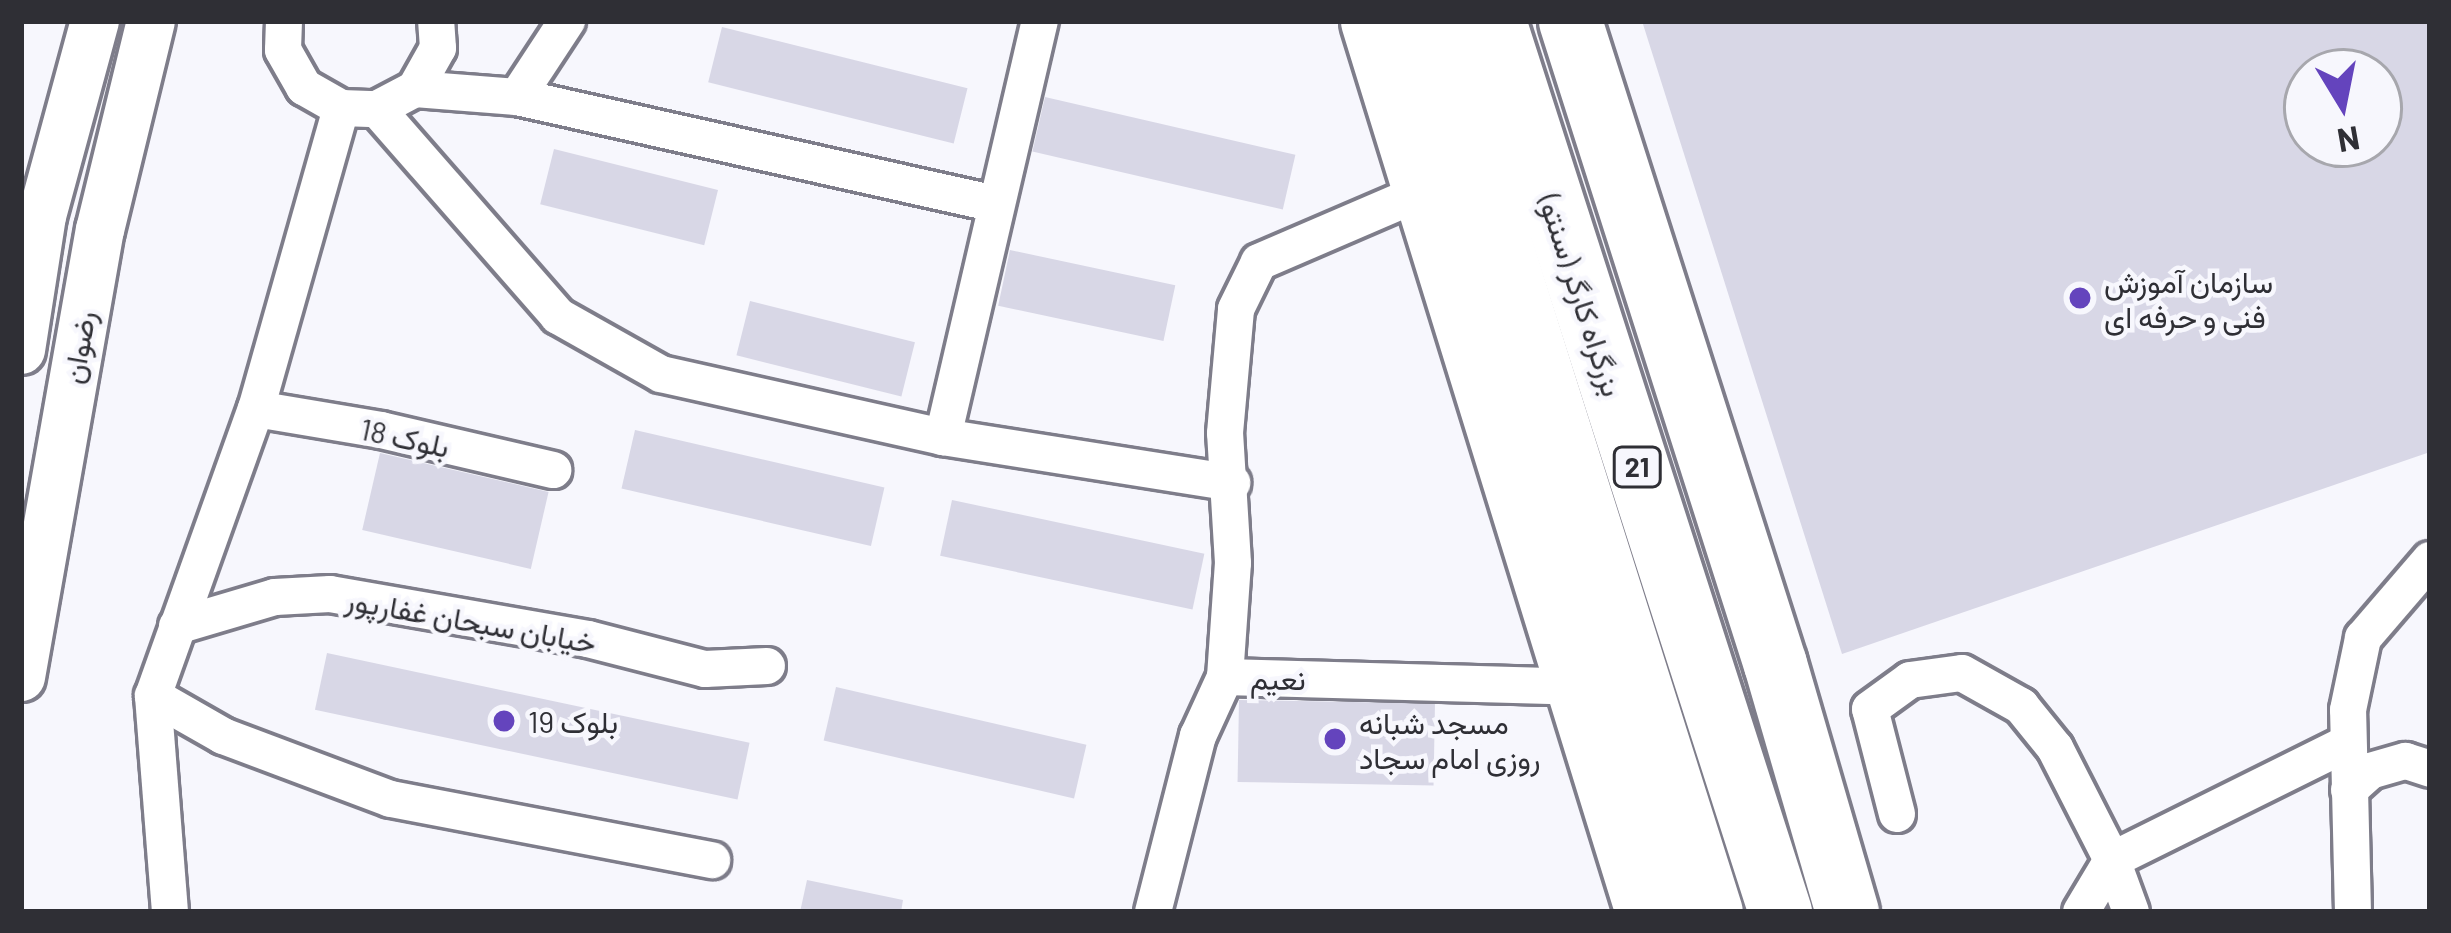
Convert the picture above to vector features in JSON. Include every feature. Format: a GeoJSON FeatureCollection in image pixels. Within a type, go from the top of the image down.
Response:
{"type":"FeatureCollection","features":[{"type":"Feature","properties":{"kind":"highway"},"geometry":{"type":"LineString","coordinates":[[1372,21],[1647,912]]}},
{"type":"Feature","properties":{"kind":"highway","name":"بزرگراه کارگر (سنتو)"},"geometry":{"type":"LineString","coordinates":[[1430,21],[1711,912]]}},
{"type":"Feature","properties":{"kind":"highway","name":"بزرگراه کارگر (سنتو)"},"geometry":{"type":"LineString","coordinates":[[1495,21],[1780,912]]}},
{"type":"Feature","properties":{"kind":"highway"},"geometry":{"type":"LineString","coordinates":[[1570,21],[1775,664],[1847,912]]}},
{"type":"Feature","properties":{"kind":"main road","name":"رضوان"},"geometry":{"type":"LineString","coordinates":[[21,350],[31,215],[95,21]]}},
{"type":"Feature","properties":{"kind":"main road","name":"رضوان"},"geometry":{"type":"LineString","coordinates":[[21,676],[100,230],[151,21]]}},
{"type":"Feature","properties":{"kind":"street"},"geometry":{"type":"LineString","coordinates":[[284,21],[283,50],[304,87],[359,108],[558,316],[661,374],[944,437],[1232,483]]}},
{"type":"Feature","properties":{"kind":"street"},"geometry":{"type":"LineString","coordinates":[[415,89],[438,48],[436,21]]}},
{"type":"Feature","properties":{"kind":"street"},"geometry":{"type":"LineString","coordinates":[[517,97],[567,21]]}},
{"type":"Feature","properties":{"kind":"street"},"geometry":{"type":"LineString","coordinates":[[944,437],[994,204],[1041,21]]}},
{"type":"Feature","properties":{"kind":"street"},"geometry":{"type":"LineString","coordinates":[[359,108],[415,89],[517,97],[994,204]]}},
{"type":"Feature","properties":{"kind":"street"},"geometry":{"type":"LineString","coordinates":[[170,912],[153,696],[359,108]]}},
{"type":"Feature","properties":{"kind":"street"},"geometry":{"type":"LineString","coordinates":[[1225,677],[1234,563],[1226,433],[1236,309],[1258,262],[1424,191]]}},
{"type":"Feature","properties":{"kind":"street","name":"بلوک 18"},"geometry":{"type":"LineString","coordinates":[[256,409],[381,430],[553,470]]}},
{"type":"Feature","properties":{"kind":"street"},"geometry":{"type":"LineString","coordinates":[[2428,562],[2430,604]]}},
{"type":"Feature","properties":{"kind":"street"},"geometry":{"type":"LineString","coordinates":[[2353,912],[2348,710],[2363,638],[2428,562]]}},
{"type":"Feature","properties":{"kind":"street","name":"خیابان سبحان غفارپور"},"geometry":{"type":"LineString","coordinates":[[176,626],[275,597],[330,594],[588,639],[705,669],[766,666]]}},
{"type":"Feature","properties":{"kind":"street"},"geometry":{"type":"LineString","coordinates":[[1898,814],[1870,709],[1910,680],[1962,673],[2020,706],[2055,748],[2112,860],[2131,912]]}},
{"type":"Feature","properties":{"kind":"street","name":"نعیم"},"geometry":{"type":"LineString","coordinates":[[1153,912],[1198,736],[1225,677],[1577,687]]}},
{"type":"Feature","properties":{"kind":"street"},"geometry":{"type":"LineString","coordinates":[[153,696],[223,736],[391,799],[712,860]]}},
{"type":"Feature","properties":{"kind":"street"},"geometry":{"type":"LineString","coordinates":[[2081,912],[2112,860],[2348,743]]}},
{"type":"Feature","properties":{"kind":"street"},"geometry":{"type":"LineString","coordinates":[[2349,790],[2370,771],[2406,760],[2430,770]]}},
{"type":"Feature","properties":{"kind":"building","name":"سازمان آموزش فنی و حرفه ای"},"geometry":{"type":"Polygon","coordinates":[[[1642,21],[2430,21],[2430,452],[1842,654],[1642,21]]]}},
{"type":"Feature","properties":{"kind":"building"},"geometry":{"type":"Polygon","coordinates":[[[722,27],[967,88],[954,144],[708,82],[722,27]]]}},
{"type":"Feature","properties":{"kind":"building"},"geometry":{"type":"Polygon","coordinates":[[[1045,97],[1295,155],[1283,209],[1032,152],[1045,97]]]}},
{"type":"Feature","properties":{"kind":"building"},"geometry":{"type":"Polygon","coordinates":[[[554,149],[718,190],[704,245],[540,204],[554,149]]]}},
{"type":"Feature","properties":{"kind":"building"},"geometry":{"type":"Polygon","coordinates":[[[1010,250],[1175,285],[1163,341],[998,306],[1010,250]]]}},
{"type":"Feature","properties":{"kind":"building"},"geometry":{"type":"Polygon","coordinates":[[[750,301],[915,342],[901,396],[736,355],[750,301]]]}},
{"type":"Feature","properties":{"kind":"building"},"geometry":{"type":"Polygon","coordinates":[[[635,430],[884,488],[871,546],[622,488],[635,430]]]}},
{"type":"Feature","properties":{"kind":"building"},"geometry":{"type":"Polygon","coordinates":[[[380,453],[549,492],[531,569],[362,530],[380,453]]]}},
{"type":"Feature","properties":{"kind":"building"},"geometry":{"type":"Polygon","coordinates":[[[952,500],[1204,554],[1193,609],[940,556],[952,500]]]}},
{"type":"Feature","properties":{"kind":"building","name":"بلوک 19"},"geometry":{"type":"Polygon","coordinates":[[[327,653],[750,743],[738,800],[315,710],[327,653]]]}},
{"type":"Feature","properties":{"kind":"building"},"geometry":{"type":"Polygon","coordinates":[[[836,687],[1086,745],[1074,798],[824,741],[836,687]]]}},
{"type":"Feature","properties":{"kind":"building","name":"مسجد شبانه روزی امام سجاد"},"geometry":{"type":"Polygon","coordinates":[[[1239,700],[1435,703],[1434,785],[1238,782],[1239,700]]]}},
{"type":"Feature","properties":{"kind":"building"},"geometry":{"type":"Polygon","coordinates":[[[807,880],[903,900],[901,912],[800,912],[807,880]]]}},
{"type":"Feature","properties":{"kind":"place","name":"سازمان آموزش فنی و حرفه ای"},"geometry":{"type":"Point","coordinates":[2080,298]}},
{"type":"Feature","properties":{"kind":"place","name":"بلوک 19"},"geometry":{"type":"Point","coordinates":[504,721]}},
{"type":"Feature","properties":{"kind":"place","name":"مسجد شبانه روزی امام سجاد"},"geometry":{"type":"Point","coordinates":[1335,739]}}]}
